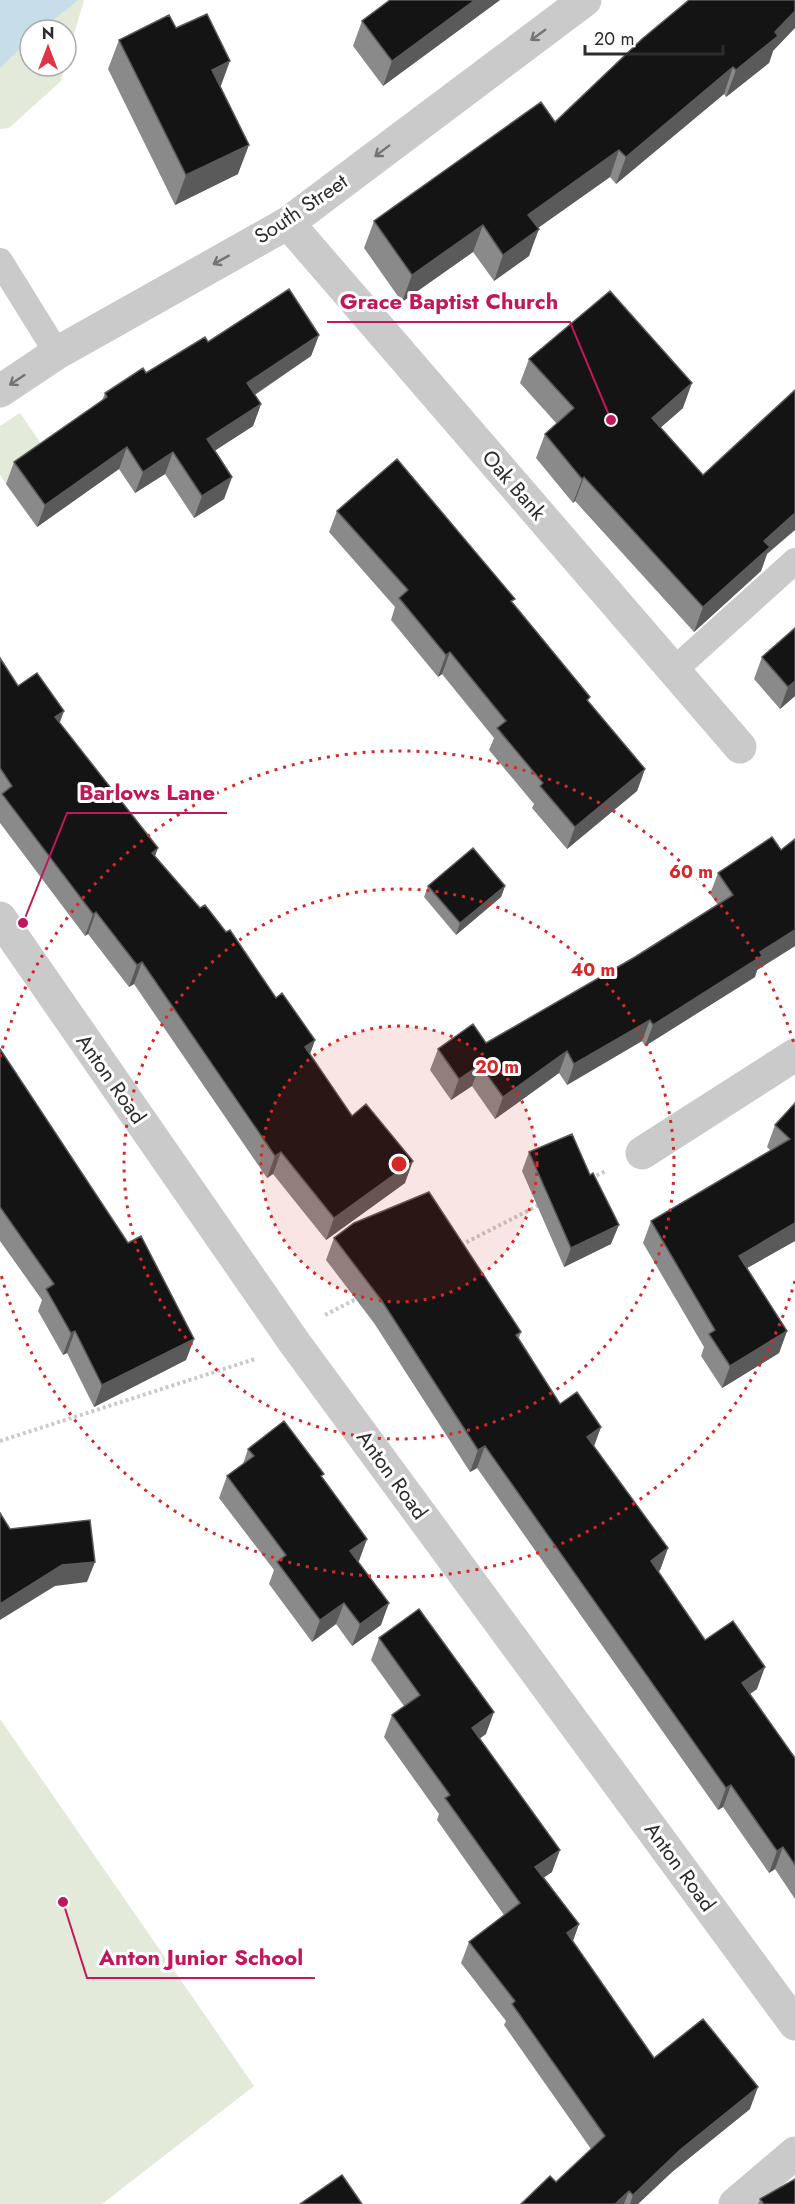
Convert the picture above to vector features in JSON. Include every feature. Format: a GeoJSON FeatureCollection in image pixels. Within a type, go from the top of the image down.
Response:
{"type":"FeatureCollection","features":[{"type":"Feature","properties":{"kind":"street","name":"South Street"},"geometry":{"type":"LineString","coordinates":[[0,391],[57,353],[288,223],[585,0]]}},
{"type":"Feature","properties":{"kind":"street","name":"Oak Bank"},"geometry":{"type":"LineString","coordinates":[[288,223],[740,747]]}},
{"type":"Feature","properties":{"kind":"street","name":"Anton Road"},"geometry":{"type":"LineString","coordinates":[[0,918],[294,1342],[795,2024]]}},
{"type":"Feature","properties":{"kind":"street"},"geometry":{"type":"LineString","coordinates":[[642,1153],[795,1055]]}},
{"type":"Feature","properties":{"kind":"street"},"geometry":{"type":"LineString","coordinates":[[735,2204],[795,2153]]}},
{"type":"Feature","properties":{"kind":"lane"},"geometry":{"type":"LineString","coordinates":[[0,261],[57,353]]}},
{"type":"Feature","properties":{"kind":"lane"},"geometry":{"type":"LineString","coordinates":[[673,671],[795,561]]}},
{"type":"Feature","properties":{"kind":"path"},"geometry":{"type":"LineString","coordinates":[[582,1183],[642,1153]]}},
{"type":"Feature","properties":{"kind":"path"},"geometry":{"type":"LineString","coordinates":[[459,1246],[541,1204]]}},
{"type":"Feature","properties":{"kind":"path"},"geometry":{"type":"LineString","coordinates":[[0,1441],[253,1360],[294,1342],[325,1315],[366,1294]]}},
{"type":"Feature","properties":{"kind":"green space"},"geometry":{"type":"Polygon","coordinates":[[[0,0],[84,0],[78,21],[78,18],[18,18],[18,78],[62,78],[9,128],[0,129],[0,0]]]}},
{"type":"Feature","properties":{"kind":"green space"},"geometry":{"type":"Polygon","coordinates":[[[20,413],[48,454],[6,484],[0,475],[0,426],[20,413]]]}},
{"type":"Feature","properties":{"kind":"green space"},"geometry":{"type":"Polygon","coordinates":[[[0,1719],[254,2086],[102,2204],[0,2204],[0,1719]]]}},
{"type":"Feature","properties":{"kind":"water"},"geometry":{"type":"Polygon","coordinates":[[[0,0],[78,0],[56,18],[18,18],[18,51],[0,68],[0,0]]]}},
{"type":"Feature","properties":{"kind":"building"},"geometry":{"type":"Polygon","coordinates":[[[390,0],[475,0],[392,61],[362,21],[390,0]]]}},
{"type":"Feature","properties":{"kind":"building"},"geometry":{"type":"Polygon","coordinates":[[[689,0],[795,0],[795,11],[775,32],[778,36],[736,70],[733,67],[626,157],[619,150],[528,215],[539,229],[503,255],[483,225],[412,275],[374,221],[541,102],[555,122],[642,39],[689,0]]]}},
{"type":"Feature","properties":{"kind":"building"},"geometry":{"type":"Polygon","coordinates":[[[207,14],[230,61],[212,70],[249,145],[186,175],[119,40],[169,15],[176,28],[207,14]]]}},
{"type":"Feature","properties":{"kind":"building"},"geometry":{"type":"Polygon","coordinates":[[[289,289],[319,335],[247,383],[261,404],[207,439],[232,477],[202,496],[173,452],[143,472],[127,447],[45,505],[14,462],[107,397],[105,393],[143,368],[146,373],[205,337],[208,342],[289,289]]]}},
{"type":"Feature","properties":{"kind":"building"},"geometry":{"type":"Polygon","coordinates":[[[610,291],[692,383],[652,418],[703,475],[795,390],[795,513],[764,541],[770,547],[703,607],[584,477],[582,479],[545,434],[574,408],[529,359],[610,291]]]}},
{"type":"Feature","properties":{"kind":"building"},"geometry":{"type":"Polygon","coordinates":[[[397,459],[515,599],[511,601],[590,697],[587,700],[645,769],[575,827],[540,786],[543,783],[497,728],[506,721],[450,652],[446,655],[399,598],[408,590],[337,511],[397,459]]]}},
{"type":"Feature","properties":{"kind":"building"},"geometry":{"type":"Polygon","coordinates":[[[795,628],[795,681],[788,687],[762,657],[795,628]]]}},
{"type":"Feature","properties":{"kind":"building"},"geometry":{"type":"Polygon","coordinates":[[[0,658],[18,686],[37,673],[64,711],[55,717],[158,848],[152,853],[200,908],[205,905],[226,932],[230,930],[276,998],[282,993],[315,1040],[305,1047],[352,1116],[366,1104],[413,1161],[334,1218],[281,1152],[275,1156],[142,962],[137,965],[96,912],[93,914],[2,794],[12,786],[0,768],[0,658]]]}},
{"type":"Feature","properties":{"kind":"building"},"geometry":{"type":"Polygon","coordinates":[[[772,837],[781,850],[795,839],[795,930],[760,952],[762,956],[653,1025],[650,1020],[574,1064],[567,1051],[503,1097],[480,1065],[459,1079],[438,1049],[473,1024],[486,1043],[635,957],[733,895],[718,873],[772,837]]]}},
{"type":"Feature","properties":{"kind":"building"},"geometry":{"type":"Polygon","coordinates":[[[473,848],[505,886],[460,923],[428,886],[473,848]]]}},
{"type":"Feature","properties":{"kind":"building"},"geometry":{"type":"Polygon","coordinates":[[[0,1049],[128,1243],[141,1236],[194,1339],[102,1385],[75,1331],[71,1333],[46,1289],[54,1284],[0,1207],[0,1049]]]}},
{"type":"Feature","properties":{"kind":"building"},"geometry":{"type":"Polygon","coordinates":[[[795,1103],[795,1223],[739,1256],[787,1331],[730,1366],[709,1334],[715,1330],[651,1221],[790,1139],[775,1125],[795,1103]]]}},
{"type":"Feature","properties":{"kind":"building"},"geometry":{"type":"Polygon","coordinates":[[[572,1134],[590,1175],[593,1173],[619,1225],[571,1248],[529,1152],[572,1134]]]}},
{"type":"Feature","properties":{"kind":"building"},"geometry":{"type":"Polygon","coordinates":[[[429,1192],[521,1332],[516,1335],[560,1404],[577,1392],[601,1427],[587,1437],[668,1548],[651,1561],[705,1640],[733,1621],[765,1667],[742,1683],[795,1758],[795,1865],[783,1847],[777,1851],[731,1785],[726,1788],[485,1446],[478,1450],[382,1301],[334,1238],[354,1223],[429,1192]]]}},
{"type":"Feature","properties":{"kind":"building"},"geometry":{"type":"Polygon","coordinates":[[[284,1421],[324,1474],[321,1476],[367,1539],[350,1551],[389,1603],[360,1624],[344,1603],[320,1620],[277,1562],[286,1555],[227,1476],[254,1456],[248,1449],[284,1421]]]}},
{"type":"Feature","properties":{"kind":"building"},"geometry":{"type":"Polygon","coordinates":[[[0,1513],[10,1529],[90,1520],[95,1562],[62,1565],[0,1604],[0,1513]]]}},
{"type":"Feature","properties":{"kind":"building"},"geometry":{"type":"Polygon","coordinates":[[[419,1609],[494,1712],[472,1728],[560,1850],[535,1867],[579,1924],[567,1933],[654,2058],[703,2019],[758,2087],[680,2150],[633,2195],[629,2191],[615,2204],[521,2204],[550,2176],[556,2182],[605,2136],[512,2004],[515,2001],[469,1942],[520,1903],[445,1798],[450,1795],[392,1715],[420,1695],[379,1638],[419,1609]]]}},
{"type":"Feature","properties":{"kind":"building"},"geometry":{"type":"Polygon","coordinates":[[[342,2175],[362,2204],[300,2204],[342,2175]]]}},
{"type":"Feature","properties":{"kind":"building"},"geometry":{"type":"Polygon","coordinates":[[[795,2179],[795,2204],[764,2204],[760,2199],[795,2179]]]}},
{"type":"Feature","properties":{"kind":"place","name":"Grace Baptist Church"},"geometry":{"type":"Point","coordinates":[611,420]}},
{"type":"Feature","properties":{"kind":"place","name":"Barlows Lane"},"geometry":{"type":"Point","coordinates":[23,923]}},
{"type":"Feature","properties":{"kind":"place","name":"Anton Junior School"},"geometry":{"type":"Point","coordinates":[63,1902]}}]}
